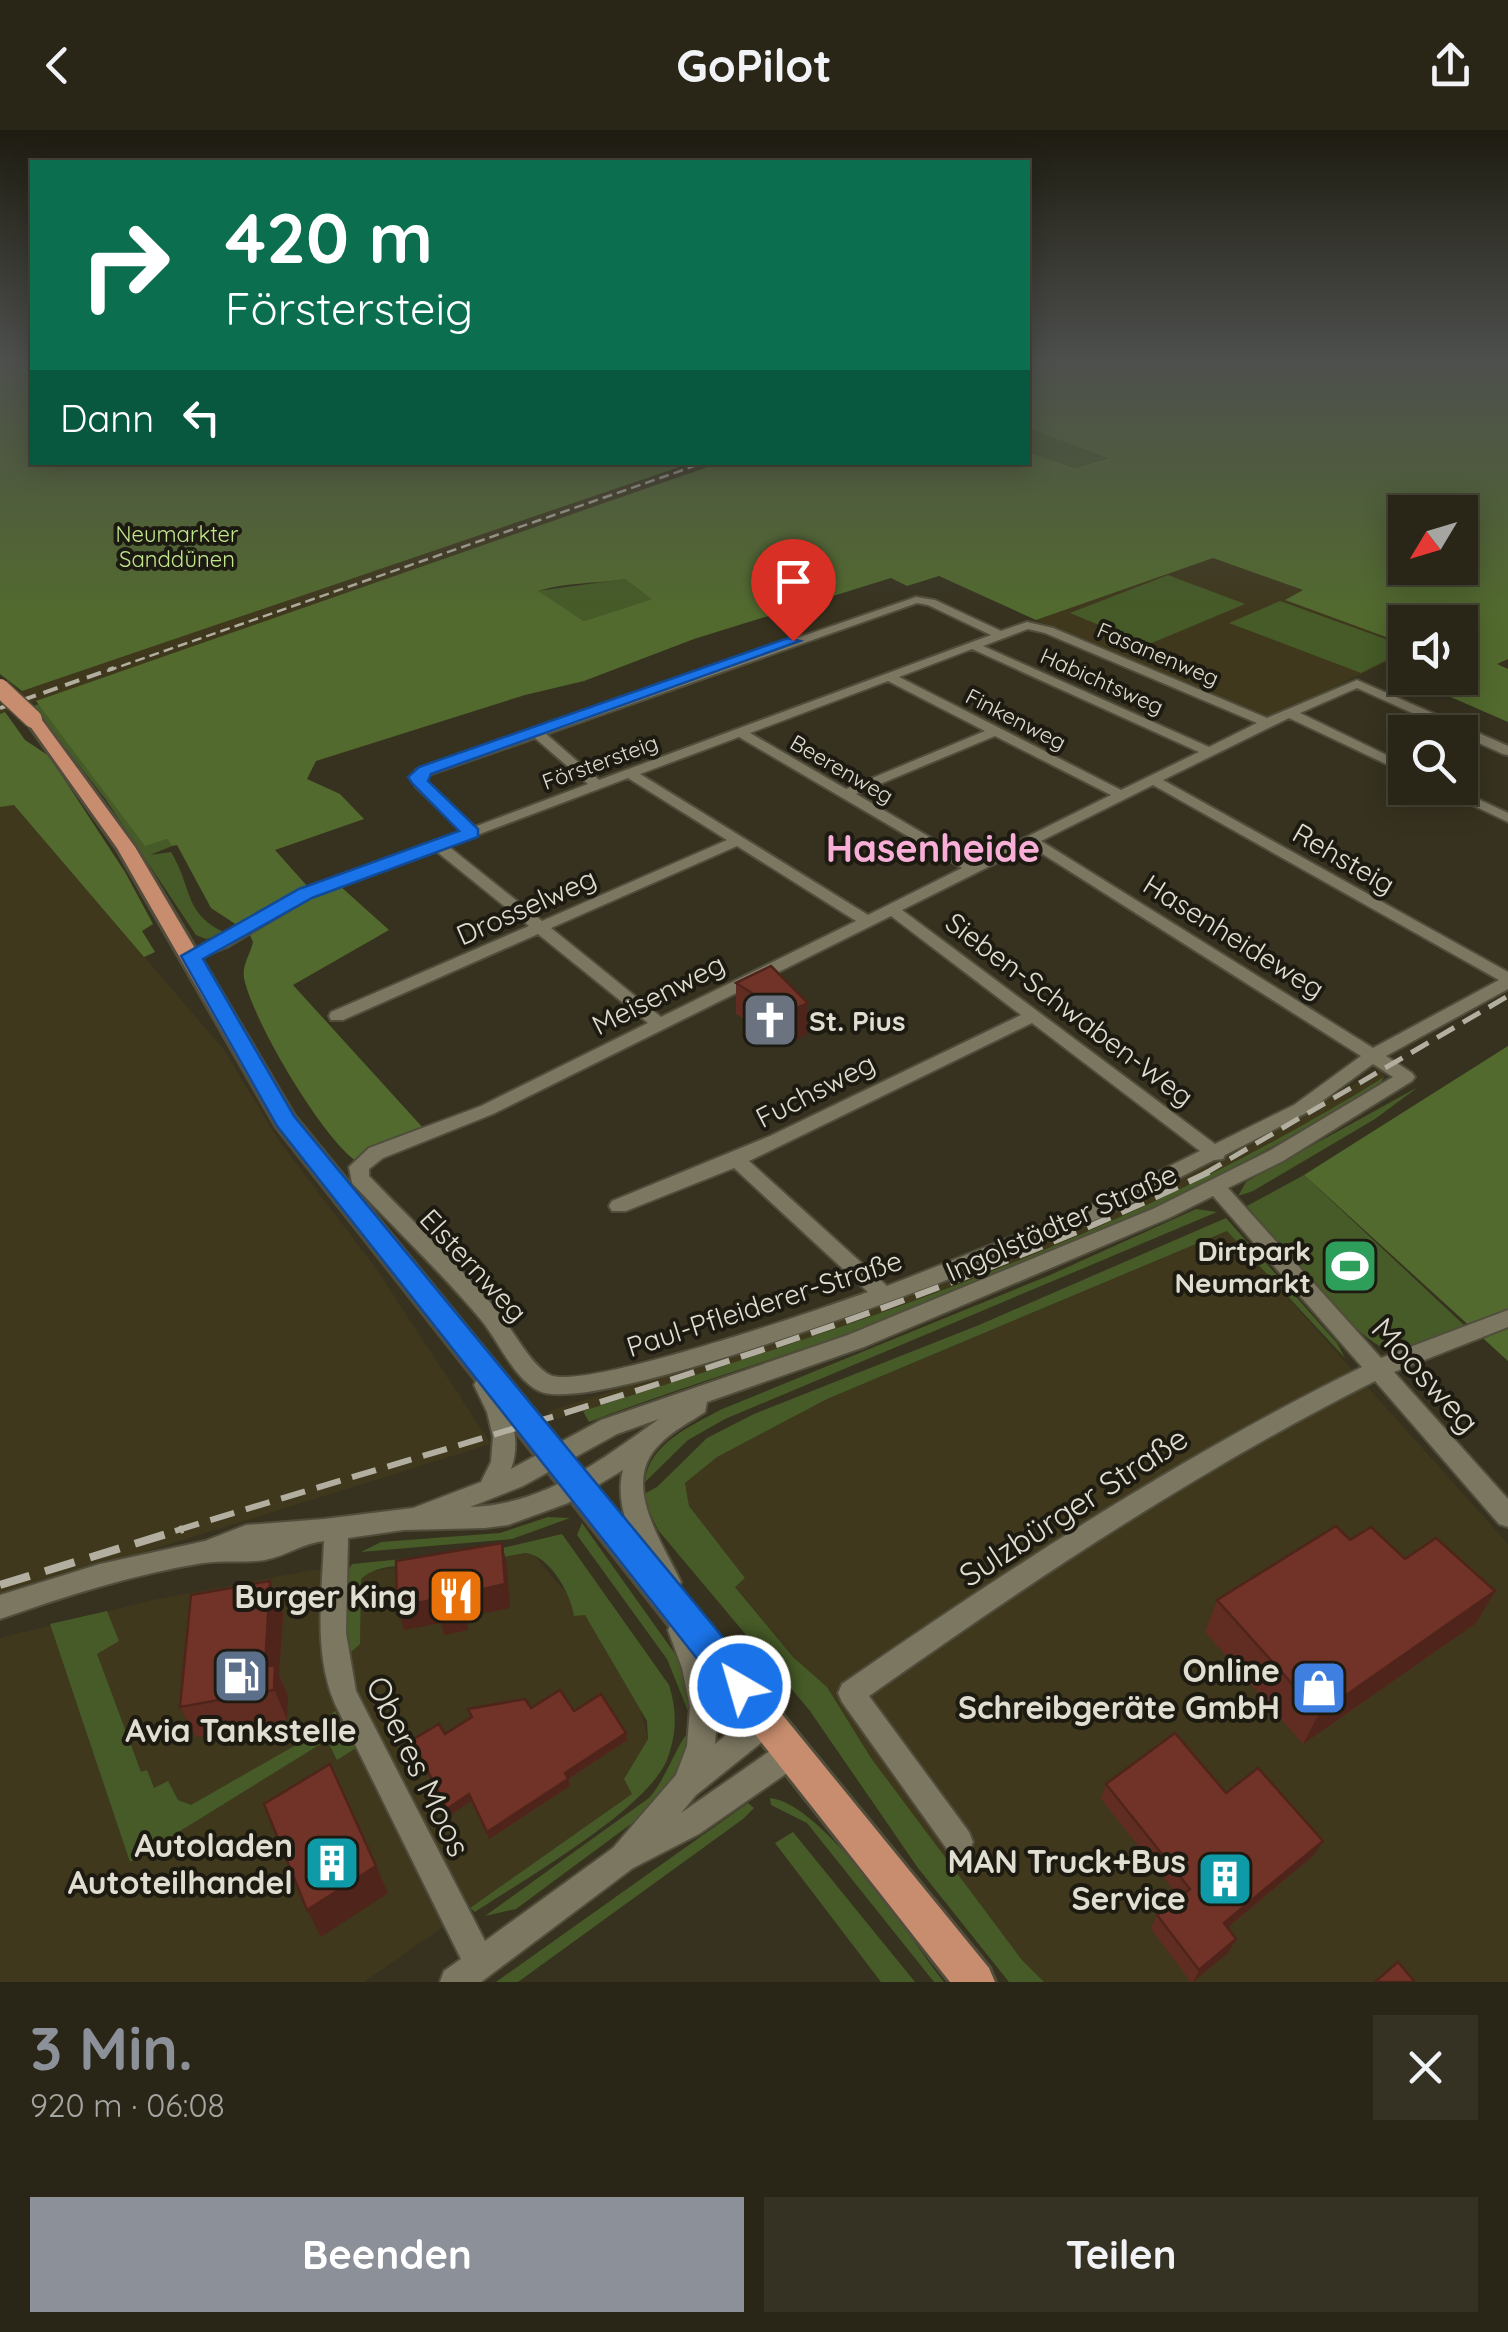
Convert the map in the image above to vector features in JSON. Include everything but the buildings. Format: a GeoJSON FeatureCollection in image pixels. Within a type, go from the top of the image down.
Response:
{"type":"FeatureCollection","features":[{"type":"Feature","properties":{"kind":"main road"},"geometry":{"type":"LineString","coordinates":[[0,688],[33,719],[126,847],[285,1121],[683,1612],[975,1982]]}},
{"type":"Feature","properties":{"kind":"street"},"geometry":{"type":"LineString","coordinates":[[472,833],[420,783],[421,772],[924,600],[1001,635]]}},
{"type":"Feature","properties":{"kind":"street","name":"Förstersteig"},"geometry":{"type":"LineString","coordinates":[[191,956],[306,894],[1032,625]]}},
{"type":"Feature","properties":{"kind":"street","name":"Fasanenweg"},"geometry":{"type":"LineString","coordinates":[[1032,625],[1267,723]]}},
{"type":"Feature","properties":{"kind":"street","name":"Habichtsweg"},"geometry":{"type":"LineString","coordinates":[[974,646],[1212,753]]}},
{"type":"Feature","properties":{"kind":"street","name":"Finkenweg"},"geometry":{"type":"LineString","coordinates":[[892,678],[1123,796]]}},
{"type":"Feature","properties":{"kind":"street","name":"Meisenweg"},"geometry":{"type":"LineString","coordinates":[[359,1168],[376,1154],[486,1110],[1267,723],[1358,684],[1508,752]]}},
{"type":"Feature","properties":{"kind":"street"},"geometry":{"type":"LineString","coordinates":[[1293,715],[1388,761]]}},
{"type":"Feature","properties":{"kind":"street"},"geometry":{"type":"LineString","coordinates":[[845,794],[996,731]]}},
{"type":"Feature","properties":{"kind":"street"},"geometry":{"type":"LineString","coordinates":[[535,732],[600,787]]}},
{"type":"Feature","properties":{"kind":"street","name":"Beerenweg"},"geometry":{"type":"LineString","coordinates":[[743,734],[972,868]]}},
{"type":"Feature","properties":{"kind":"street"},"geometry":{"type":"LineString","coordinates":[[632,775],[734,842],[866,920]]}},
{"type":"Feature","properties":{"kind":"street","name":"Rehsteig"},"geometry":{"type":"LineString","coordinates":[[1156,780],[1508,980]]}},
{"type":"Feature","properties":{"kind":"street"},"geometry":{"type":"LineString","coordinates":[[1478,804],[1508,818]]}},
{"type":"Feature","properties":{"kind":"street","name":"Hasenheideweg"},"geometry":{"type":"LineString","coordinates":[[1032,841],[1406,1077]]}},
{"type":"Feature","properties":{"kind":"street","name":"Drosselweg"},"geometry":{"type":"LineString","coordinates":[[337,1016],[734,842]]}},
{"type":"Feature","properties":{"kind":"street"},"geometry":{"type":"LineString","coordinates":[[439,846],[660,1024]]}},
{"type":"Feature","properties":{"kind":"street","name":"Sieben-Schwaben-Weg"},"geometry":{"type":"LineString","coordinates":[[890,908],[1216,1154]]}},
{"type":"Feature","properties":{"kind":"street","name":"Paul-Pfleiderer-Straße"},"geometry":{"type":"LineString","coordinates":[[562,1387],[676,1364],[884,1296],[1098,1211],[1313,1102],[1373,1056],[1508,980]]}},
{"type":"Feature","properties":{"kind":"street","name":"Fuchsweg"},"geometry":{"type":"LineString","coordinates":[[619,1206],[738,1161],[908,1073],[1033,1016]]}},
{"type":"Feature","properties":{"kind":"street","name":"Ingolstädter Straße"},"geometry":{"type":"LineString","coordinates":[[418,1518],[489,1490],[609,1427],[724,1390],[990,1288],[1216,1187],[1305,1140],[1406,1077]]}},
{"type":"Feature","properties":{"kind":"street"},"geometry":{"type":"LineString","coordinates":[[738,1161],[884,1296]]}},
{"type":"Feature","properties":{"kind":"street","name":"Elsternweg"},"geometry":{"type":"LineString","coordinates":[[359,1168],[365,1188],[474,1298],[528,1368],[546,1384],[562,1387]]}},
{"type":"Feature","properties":{"kind":"street","name":"Moosweg"},"geometry":{"type":"LineString","coordinates":[[1216,1187],[1508,1516]]}},
{"type":"Feature","properties":{"kind":"street","name":"Sulzbürger Straße"},"geometry":{"type":"LineString","coordinates":[[959,1842],[852,1693],[1088,1529],[1237,1440],[1377,1370],[1508,1318]]}},
{"type":"Feature","properties":{"kind":"street"},"geometry":{"type":"LineString","coordinates":[[470,1352],[508,1441],[505,1460],[489,1490]]}},
{"type":"Feature","properties":{"kind":"street","name":"Ingolstädter Straße"},"geometry":{"type":"LineString","coordinates":[[0,1607],[88,1579],[209,1551],[270,1549],[307,1532],[418,1518],[495,1517],[542,1504],[580,1484],[724,1390]]}},
{"type":"Feature","properties":{"kind":"street"},"geometry":{"type":"LineString","coordinates":[[653,1437],[633,1466],[632,1504],[683,1612]]}},
{"type":"Feature","properties":{"kind":"street","name":"Oberes Moos"},"geometry":{"type":"LineString","coordinates":[[336,1528],[334,1653],[344,1695],[467,1973]]}},
{"type":"Feature","properties":{"kind":"street"},"geometry":{"type":"LineString","coordinates":[[657,1580],[690,1653],[704,1700],[700,1751],[686,1785]]}},
{"type":"Feature","properties":{"kind":"street"},"geometry":{"type":"LineString","coordinates":[[623,1858],[686,1785],[767,1720]]}},
{"type":"Feature","properties":{"kind":"street"},"geometry":{"type":"LineString","coordinates":[[467,1973],[623,1858],[689,1824],[792,1752]]}},
{"type":"Feature","properties":{"kind":"shaded area"},"geometry":{"type":"Polygon","coordinates":[[[685,465],[713,465],[0,714],[0,698],[685,465]]]}},
{"type":"Feature","properties":{"kind":"shaded area"},"geometry":{"type":"Polygon","coordinates":[[[1213,557],[1304,591],[1286,600],[1388,638],[1388,661],[1269,718],[1036,620],[1213,557]]]}},
{"type":"Feature","properties":{"kind":"shaded area"},"geometry":{"type":"Polygon","coordinates":[[[14,805],[224,1050],[277,1138],[377,1270],[491,1444],[0,1597],[0,807],[14,805]]]}},
{"type":"Feature","properties":{"kind":"shaded area"},"geometry":{"type":"Polygon","coordinates":[[[1382,1069],[1384,1077],[1268,1147],[1055,1249],[812,1339],[557,1419],[547,1412],[911,1295],[1048,1241],[1230,1155],[1382,1069]]]}},
{"type":"Feature","properties":{"kind":"shaded area"},"geometry":{"type":"Polygon","coordinates":[[[1228,1231],[1508,1544],[1508,1982],[1044,1982],[1022,1960],[871,1758],[827,1687],[793,1657],[735,1586],[745,1578],[689,1506],[685,1483],[716,1457],[827,1399],[1228,1231]]]}},
{"type":"Feature","properties":{"kind":"shaded area"},"geometry":{"type":"Polygon","coordinates":[[[532,1553],[585,1615],[638,1700],[648,1739],[624,1779],[633,1794],[364,1982],[0,1982],[0,1638],[153,1600],[313,1570],[369,1571],[532,1553]]]}},
{"type":"Feature","properties":{"kind":"green space","name":"Neumarkter Sanddünen"},"geometry":{"type":"Polygon","coordinates":[[[0,442],[30,442],[30,465],[685,465],[22,691],[0,674],[0,442]]]}},
{"type":"Feature","properties":{"kind":"green space"},"geometry":{"type":"Polygon","coordinates":[[[1030,442],[1069,442],[1110,457],[1075,468],[1030,453],[1030,442]]]}},
{"type":"Feature","properties":{"kind":"green space"},"geometry":{"type":"Polygon","coordinates":[[[1066,442],[1508,442],[1508,659],[1497,664],[1508,669],[1508,722],[1446,695],[1478,695],[1478,605],[1388,605],[1388,638],[1285,600],[1303,590],[1213,558],[1036,620],[939,576],[907,586],[891,578],[694,639],[584,681],[525,695],[316,761],[307,779],[340,794],[364,819],[275,850],[316,896],[340,886],[389,930],[293,985],[424,1129],[356,1161],[325,1128],[260,1021],[244,978],[253,942],[249,933],[211,908],[177,845],[172,846],[167,839],[145,846],[36,701],[713,465],[1030,465],[1030,453],[1075,468],[1108,458],[1066,442]],[[625,579],[538,591],[584,621],[652,599],[625,579]]]}},
{"type":"Feature","properties":{"kind":"green space"},"geometry":{"type":"Polygon","coordinates":[[[1168,575],[1245,604],[1147,645],[1070,613],[1168,575]]]}},
{"type":"Feature","properties":{"kind":"green space"},"geometry":{"type":"Polygon","coordinates":[[[625,579],[653,599],[584,621],[537,591],[625,579]]]}},
{"type":"Feature","properties":{"kind":"green space"},"geometry":{"type":"Polygon","coordinates":[[[1280,601],[1388,640],[1388,660],[1361,673],[1229,623],[1280,601]]]}},
{"type":"Feature","properties":{"kind":"green space"},"geometry":{"type":"Polygon","coordinates":[[[39,704],[145,845],[167,839],[172,846],[150,855],[171,852],[196,909],[228,934],[206,939],[196,935],[106,800],[33,706],[39,704]]]}},
{"type":"Feature","properties":{"kind":"green space"},"geometry":{"type":"Polygon","coordinates":[[[5,712],[25,740],[49,756],[125,872],[153,924],[142,931],[155,952],[144,957],[14,805],[0,807],[0,714],[5,712]]]}},
{"type":"Feature","properties":{"kind":"green space"},"geometry":{"type":"Polygon","coordinates":[[[1508,1046],[1508,1361],[1304,1175],[1508,1046]]]}},
{"type":"Feature","properties":{"kind":"green space"},"geometry":{"type":"Polygon","coordinates":[[[1384,1077],[1380,1084],[1260,1153],[1137,1216],[1011,1273],[882,1322],[589,1422],[583,1411],[895,1308],[1093,1229],[1287,1134],[1384,1077]]]}},
{"type":"Feature","properties":{"kind":"green space"},"geometry":{"type":"Polygon","coordinates":[[[1418,1087],[1375,1119],[1238,1196],[1246,1182],[1418,1087]]]}},
{"type":"Feature","properties":{"kind":"green space","name":"Dirtpark Neumarkt"},"geometry":{"type":"Polygon","coordinates":[[[1304,1175],[1465,1326],[1399,1350],[1376,1344],[1358,1330],[1247,1206],[1304,1175]]]}},
{"type":"Feature","properties":{"kind":"green space"},"geometry":{"type":"Polygon","coordinates":[[[1196,1209],[1217,1212],[725,1419],[688,1440],[645,1482],[662,1447],[720,1410],[1048,1276],[1196,1209]]]}},
{"type":"Feature","properties":{"kind":"green space"},"geometry":{"type":"Polygon","coordinates":[[[1226,1218],[1337,1343],[1345,1358],[1227,1231],[827,1399],[717,1457],[685,1483],[689,1506],[745,1578],[735,1587],[793,1657],[827,1687],[871,1758],[1022,1960],[1044,1982],[1009,1982],[918,1868],[810,1711],[658,1530],[642,1495],[657,1487],[707,1438],[754,1414],[979,1325],[1226,1218]]]}},
{"type":"Feature","properties":{"kind":"green space"},"geometry":{"type":"Polygon","coordinates":[[[548,1517],[570,1518],[512,1539],[361,1552],[381,1542],[500,1533],[548,1517]]]}},
{"type":"Feature","properties":{"kind":"green space"},"geometry":{"type":"Polygon","coordinates":[[[582,1523],[684,1670],[695,1712],[690,1716],[667,1659],[577,1535],[582,1523]]]}},
{"type":"Feature","properties":{"kind":"green space"},"geometry":{"type":"Polygon","coordinates":[[[562,1534],[669,1685],[675,1713],[673,1741],[655,1780],[610,1822],[475,1912],[470,1908],[632,1794],[624,1779],[648,1739],[647,1721],[585,1615],[574,1616],[558,1577],[535,1556],[526,1553],[419,1571],[397,1566],[373,1571],[361,1579],[360,1644],[351,1652],[346,1652],[348,1571],[352,1564],[494,1550],[562,1534]]]}},
{"type":"Feature","properties":{"kind":"green space"},"geometry":{"type":"Polygon","coordinates":[[[107,1611],[119,1641],[97,1654],[141,1772],[147,1770],[154,1788],[168,1781],[178,1800],[191,1805],[296,1745],[335,1711],[356,1748],[337,1760],[327,1740],[130,1862],[50,1624],[107,1611]]]}},
{"type":"Feature","properties":{"kind":"green space"},"geometry":{"type":"Polygon","coordinates":[[[689,1732],[688,1759],[658,1804],[516,1909],[485,1916],[649,1798],[689,1732]]]}},
{"type":"Feature","properties":{"kind":"green space"},"geometry":{"type":"Polygon","coordinates":[[[770,1798],[792,1806],[840,1847],[944,1982],[934,1982],[807,1823],[771,1805],[770,1798]]]}},
{"type":"Feature","properties":{"kind":"green space"},"geometry":{"type":"Polygon","coordinates":[[[748,1803],[754,1808],[743,1819],[518,1982],[496,1982],[748,1803]]]}},
{"type":"Feature","properties":{"kind":"green space"},"geometry":{"type":"Polygon","coordinates":[[[793,1832],[915,1982],[881,1982],[775,1843],[793,1832]]]}},
{"type":"Feature","properties":{"kind":"railway"},"geometry":{"type":"LineString","coordinates":[[107,671],[697,465]]}},
{"type":"Feature","properties":{"kind":"railway"},"geometry":{"type":"LineString","coordinates":[[0,708],[114,668]]}},
{"type":"Feature","properties":{"kind":"railway"},"geometry":{"type":"LineString","coordinates":[[1204,1174],[1508,996]]}},
{"type":"Feature","properties":{"kind":"railway"},"geometry":{"type":"LineString","coordinates":[[175,1531],[568,1412],[829,1327],[1084,1229],[1209,1172]]}},
{"type":"Feature","properties":{"kind":"railway"},"geometry":{"type":"LineString","coordinates":[[0,1585],[183,1529]]}},
{"type":"Feature","properties":{"kind":"place","name":"St. Pius"},"geometry":{"type":"Point","coordinates":[770,1020]}},
{"type":"Feature","properties":{"kind":"place","name":"Dirtpark Neumarkt"},"geometry":{"type":"Point","coordinates":[1350,1266]}},
{"type":"Feature","properties":{"kind":"place","name":"Burger King"},"geometry":{"type":"Point","coordinates":[456,1596]}},
{"type":"Feature","properties":{"kind":"place","name":"Avia Tankstelle"},"geometry":{"type":"Point","coordinates":[241,1676]}},
{"type":"Feature","properties":{"kind":"place","name":"Online Schreibgeräte GmbH"},"geometry":{"type":"Point","coordinates":[1319,1688]}},
{"type":"Feature","properties":{"kind":"place","name":"Autoladen Autoteilhandel"},"geometry":{"type":"Point","coordinates":[332,1863]}},
{"type":"Feature","properties":{"kind":"place","name":"MAN Truck+Bus Service"},"geometry":{"type":"Point","coordinates":[1225,1879]}},
{"type":"Feature","properties":{"kind":"district","name":"Hasenheide"},"geometry":{"type":"Point","coordinates":[933,848]}},
{"type":"Feature","properties":{"kind":"route"},"geometry":{"type":"LineString","coordinates":[[740,1686],[285,1121],[191,956],[221,944],[306,894],[472,833],[420,783],[417,777],[425,770],[793,641]]}}]}
